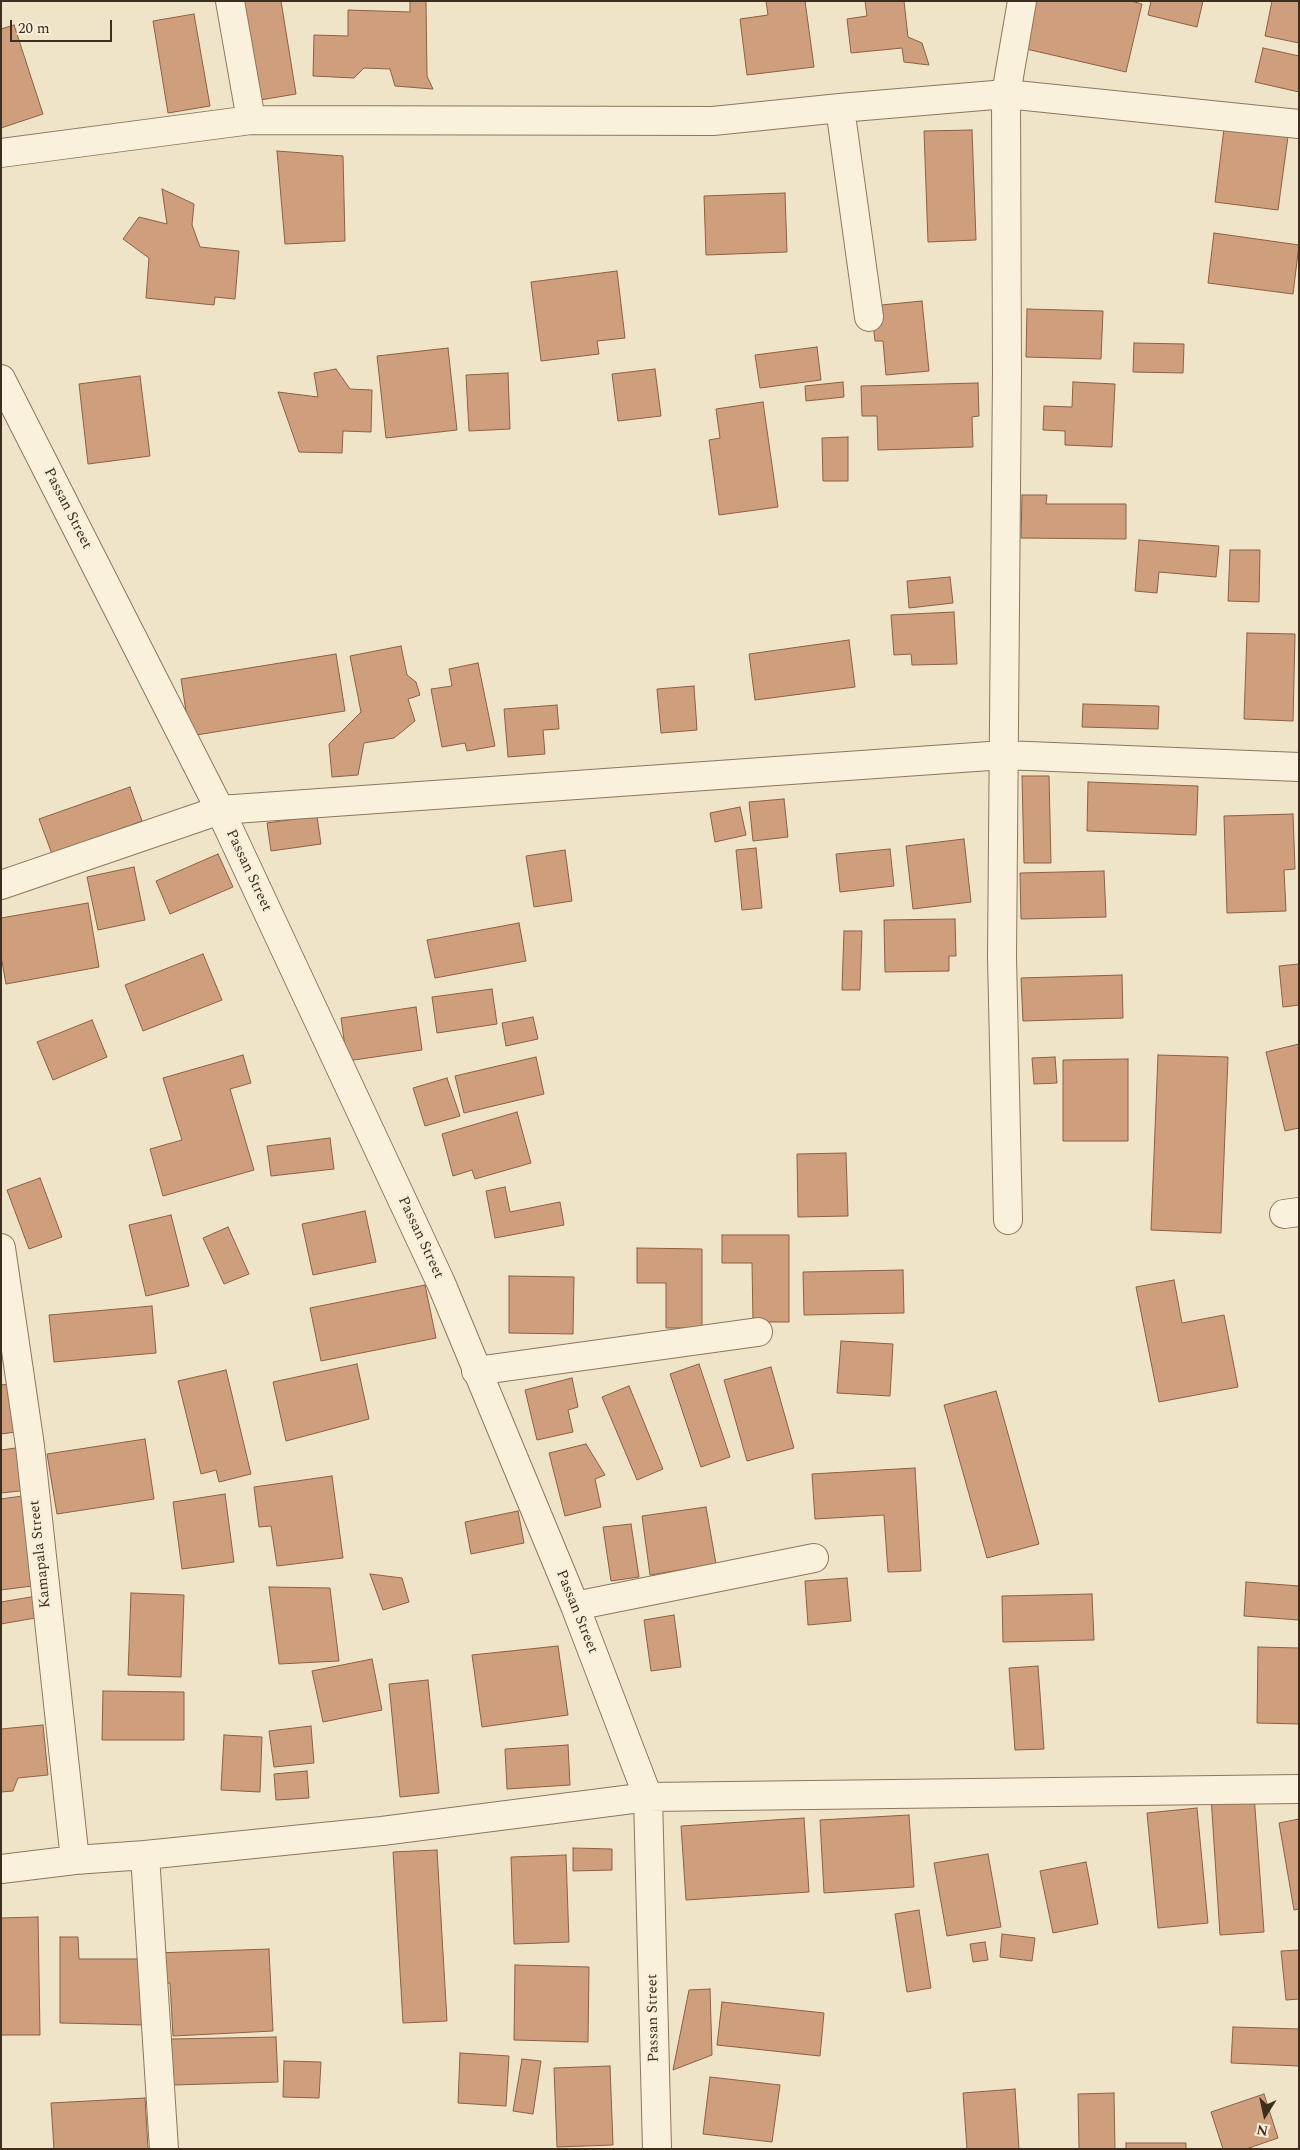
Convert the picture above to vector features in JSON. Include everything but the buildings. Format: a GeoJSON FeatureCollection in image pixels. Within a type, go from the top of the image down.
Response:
{"type":"FeatureCollection","features":[{"type":"Feature","properties":{"kind":"street"},"geometry":{"type":"LineString","coordinates":[[230,1],[251,120]]}},
{"type":"Feature","properties":{"kind":"street"},"geometry":{"type":"LineString","coordinates":[[1008,1220],[1002,957],[1007,372],[1006,94],[1022,1]]}},
{"type":"Feature","properties":{"kind":"street"},"geometry":{"type":"LineString","coordinates":[[1,153],[251,120],[713,121],[1006,94],[1299,124]]}},
{"type":"Feature","properties":{"kind":"street"},"geometry":{"type":"LineString","coordinates":[[840,108],[869,317]]}},
{"type":"Feature","properties":{"kind":"street","name":"Passan Street"},"geometry":{"type":"LineString","coordinates":[[1,379],[220,810],[441,1283],[575,1606],[648,1797],[657,2149]]}},
{"type":"Feature","properties":{"kind":"street"},"geometry":{"type":"LineString","coordinates":[[1,885],[220,810],[1004,755],[1299,767]]}},
{"type":"Feature","properties":{"kind":"street","name":"Kamapala Street"},"geometry":{"type":"LineString","coordinates":[[1,1248],[30,1446],[75,1860]]}},
{"type":"Feature","properties":{"kind":"street"},"geometry":{"type":"LineString","coordinates":[[476,1371],[758,1332]]}},
{"type":"Feature","properties":{"kind":"street"},"geometry":{"type":"LineString","coordinates":[[575,1606],[814,1558]]}},
{"type":"Feature","properties":{"kind":"street"},"geometry":{"type":"LineString","coordinates":[[1,1869],[75,1860],[145,1855],[382,1831],[648,1797],[1299,1789]]}},
{"type":"Feature","properties":{"kind":"street"},"geometry":{"type":"LineString","coordinates":[[145,1855],[164,2149]]}}]}
